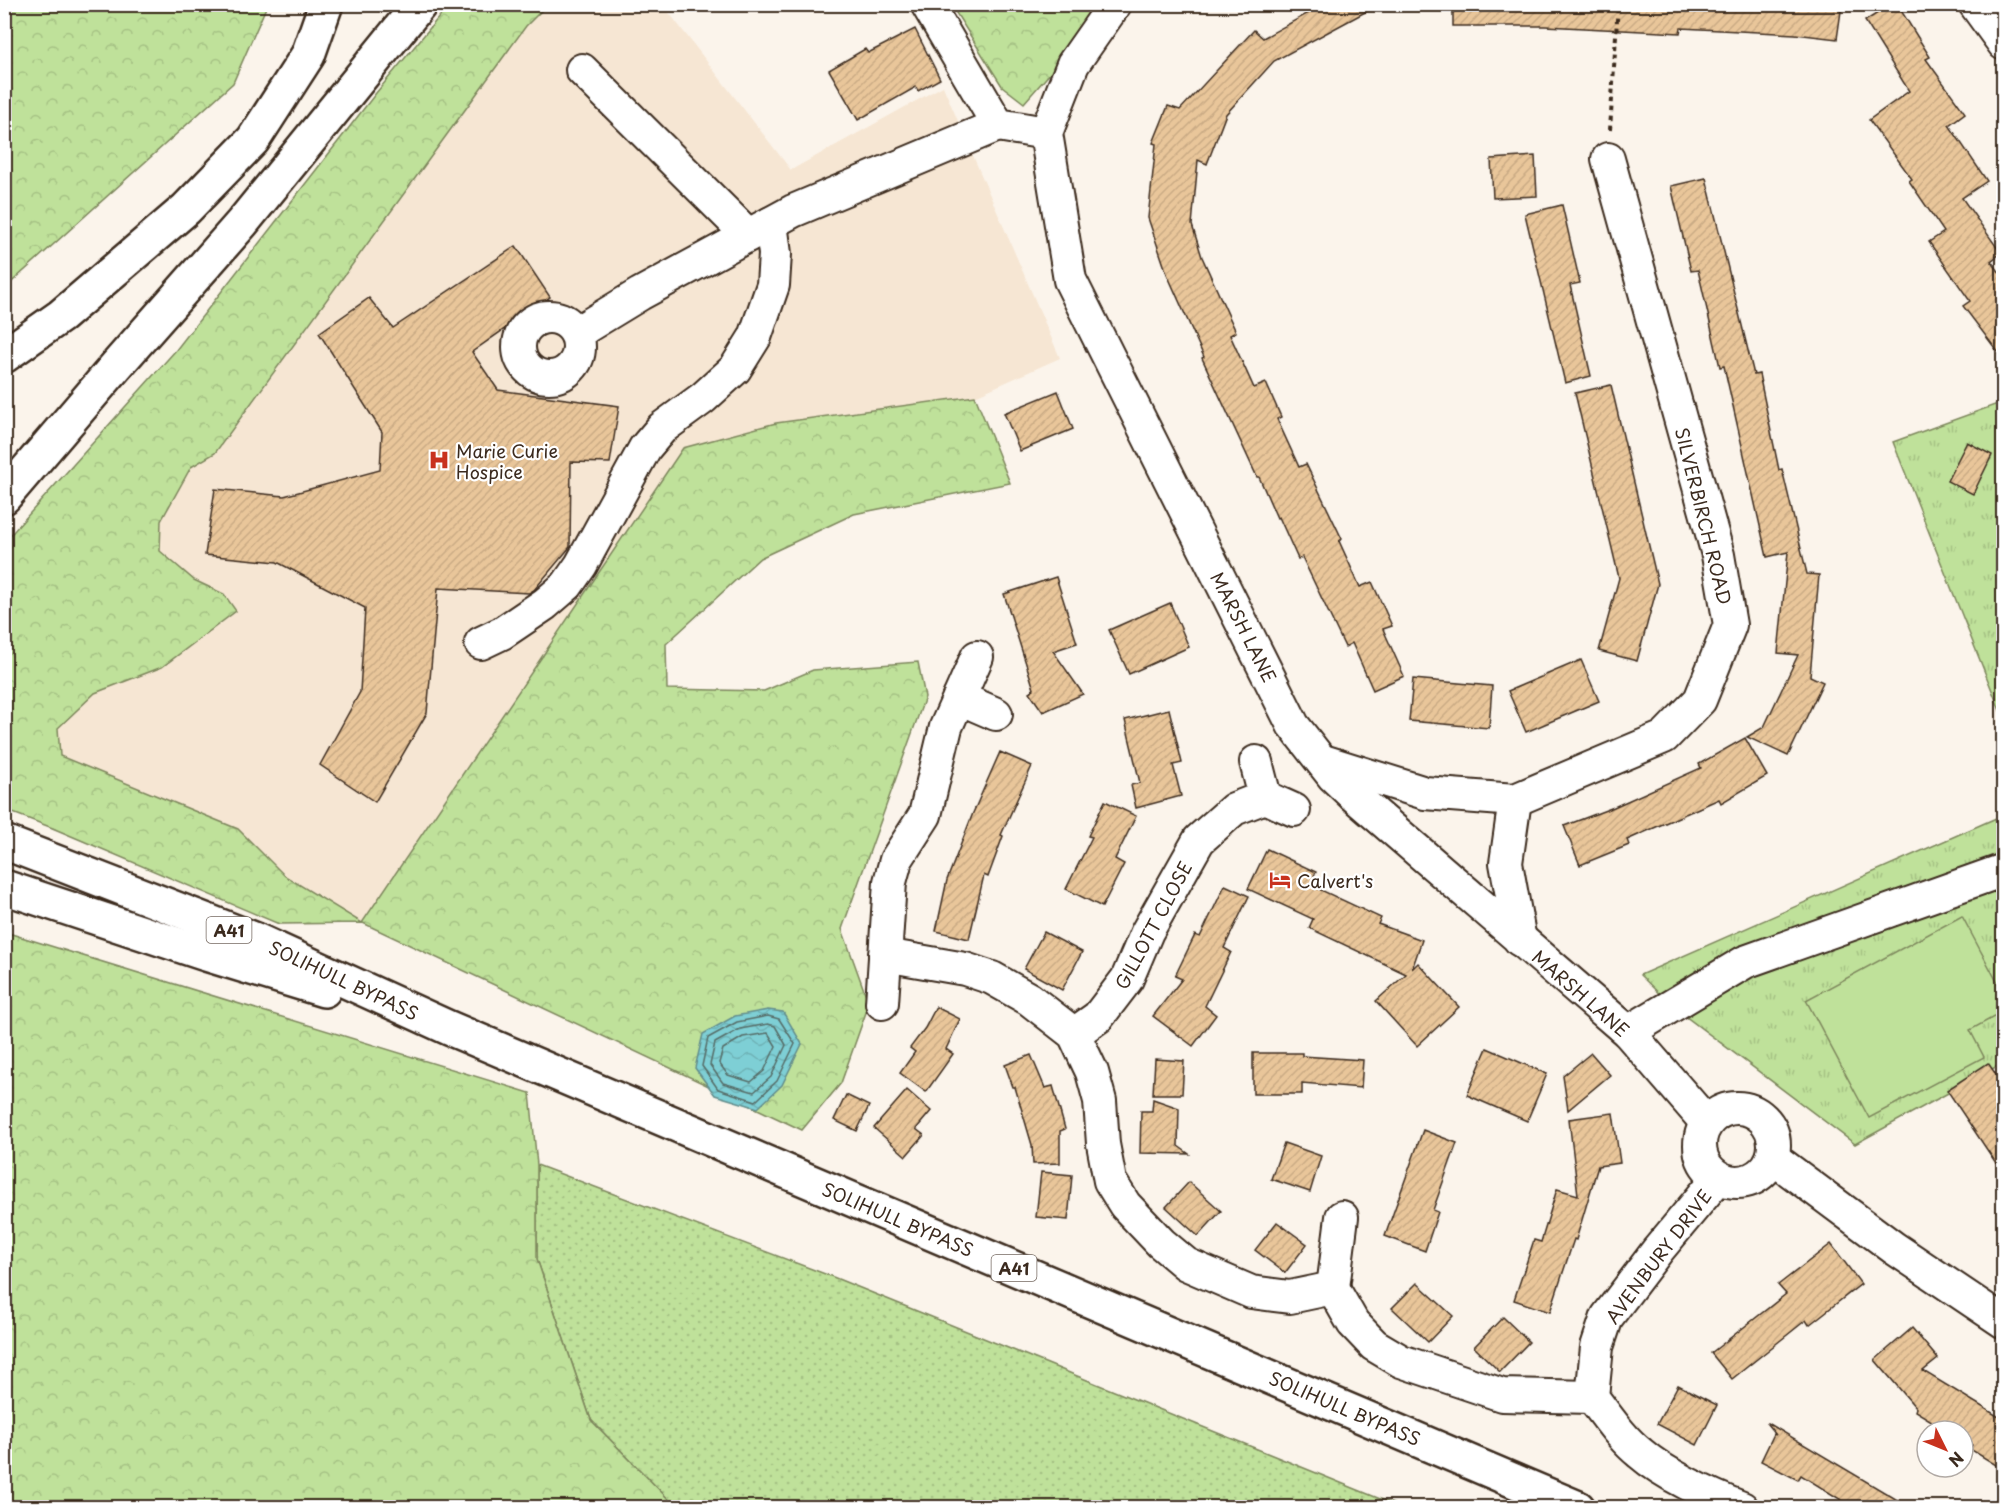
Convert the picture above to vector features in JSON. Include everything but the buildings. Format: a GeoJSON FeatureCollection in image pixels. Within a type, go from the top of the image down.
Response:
{"type":"FeatureCollection","features":[{"type":"Feature","properties":{"kind":"highway"},"geometry":{"type":"LineString","coordinates":[[4,356],[61,316],[186,209],[253,140],[308,55],[326,4]]}},
{"type":"Feature","properties":{"kind":"highway"},"geometry":{"type":"LineString","coordinates":[[4,497],[242,223],[420,4]]}},
{"type":"Feature","properties":{"kind":"highway","name":"SOLIHULL BYPASS"},"geometry":{"type":"LineString","coordinates":[[4,842],[256,940],[449,1028],[1578,1508]]}},
{"type":"Feature","properties":{"kind":"highway","name":"SOLIHULL BYPASS"},"geometry":{"type":"LineString","coordinates":[[4,886],[206,954],[449,1028]]}},
{"type":"Feature","properties":{"kind":"street"},"geometry":{"type":"LineString","coordinates":[[927,4],[998,125]]}},
{"type":"Feature","properties":{"kind":"street"},"geometry":{"type":"LineString","coordinates":[[576,333],[640,294],[793,211],[998,125],[1046,133],[1073,64],[1115,4]]}},
{"type":"Feature","properties":{"kind":"street"},"geometry":{"type":"LineString","coordinates":[[1975,4],[2004,44]]}},
{"type":"Feature","properties":{"kind":"street"},"geometry":{"type":"LineString","coordinates":[[481,643],[502,633],[545,604],[567,585],[581,565],[645,448],[662,428],[703,398],[735,369],[755,337],[773,285],[775,254],[759,229],[582,70]]}},
{"type":"Feature","properties":{"kind":"street","name":"MARSH LANE"},"geometry":{"type":"LineString","coordinates":[[1046,133],[1070,280],[1293,725],[1333,776],[1352,794],[1628,1032],[1706,1122]]}},
{"type":"Feature","properties":{"kind":"street","name":"SILVERBIRCH ROAD"},"geometry":{"type":"LineString","coordinates":[[1321,760],[1425,794],[1515,800],[1664,737],[1700,700],[1730,625],[1718,555],[1608,159]]}},
{"type":"Feature","properties":{"kind":"street"},"geometry":{"type":"LineString","coordinates":[[882,1003],[890,882],[896,860],[926,815],[946,727],[977,657]]}},
{"type":"Feature","properties":{"kind":"street"},"geometry":{"type":"LineString","coordinates":[[958,698],[996,714]]}},
{"type":"Feature","properties":{"kind":"street"},"geometry":{"type":"LineString","coordinates":[[1256,762],[1265,797],[1294,810]]}},
{"type":"Feature","properties":{"kind":"street","name":"GILLOTT CLOSE"},"geometry":{"type":"LineString","coordinates":[[1074,1034],[1098,1017],[1127,980],[1147,932],[1199,840],[1234,809],[1265,797]]}},
{"type":"Feature","properties":{"kind":"street"},"geometry":{"type":"LineString","coordinates":[[1515,800],[1506,863],[1520,940]]}},
{"type":"Feature","properties":{"kind":"street"},"geometry":{"type":"LineString","coordinates":[[1628,1032],[1745,962],[2001,871],[2004,878]]}},
{"type":"Feature","properties":{"kind":"street"},"geometry":{"type":"LineString","coordinates":[[885,955],[965,969],[992,978],[1029,999],[1074,1034],[1092,1072],[1101,1101],[1103,1144],[1110,1181],[1125,1205],[1161,1243],[1186,1264],[1251,1292],[1290,1297],[1333,1288]]}},
{"type":"Feature","properties":{"kind":"street"},"geometry":{"type":"LineString","coordinates":[[1744,1107],[1763,1117],[1774,1136],[1773,1158],[1760,1175],[1740,1183],[1718,1178],[1703,1163],[1699,1143],[1706,1122],[1723,1109],[1744,1107]]}},
{"type":"Feature","properties":{"kind":"street"},"geometry":{"type":"LineString","coordinates":[[1773,1158],[1894,1248],[2004,1322]]}},
{"type":"Feature","properties":{"kind":"street","name":"AVENBURY DRIVE"},"geometry":{"type":"LineString","coordinates":[[1592,1397],[1597,1347],[1607,1317],[1658,1250],[1718,1178]]}},
{"type":"Feature","properties":{"kind":"street"},"geometry":{"type":"LineString","coordinates":[[1342,1218],[1333,1288],[1353,1323],[1374,1344],[1401,1361],[1502,1395],[1592,1397],[1640,1453],[1662,1469],[1742,1508]]}},
{"type":"Feature","properties":{"kind":"path"},"geometry":{"type":"LineString","coordinates":[[1608,159],[1618,4]]}},
{"type":"Feature","properties":{"kind":"shaded area","name":"Marie Curie Hospice"},"geometry":{"type":"Polygon","coordinates":[[[547,5],[663,5],[791,170],[943,86],[1060,358],[975,396],[776,423],[683,448],[362,923],[285,876],[238,829],[60,756],[58,728],[95,693],[162,667],[224,594],[194,580],[160,551],[161,521],[191,467],[215,453],[526,26],[547,5]]]}},
{"type":"Feature","properties":{"kind":"green space"},"geometry":{"type":"Polygon","coordinates":[[[5,4],[267,5],[233,83],[5,288],[5,4]]]}},
{"type":"Feature","properties":{"kind":"green space"},"geometry":{"type":"Polygon","coordinates":[[[449,5],[547,5],[526,26],[215,453],[191,467],[161,521],[160,551],[194,580],[224,594],[236,611],[162,667],[95,693],[58,728],[60,756],[238,829],[285,876],[362,923],[683,448],[776,423],[975,396],[1010,483],[854,514],[760,558],[666,644],[667,689],[764,691],[813,670],[918,662],[925,697],[842,929],[869,1004],[841,1083],[802,1130],[363,923],[279,924],[5,810],[5,541],[176,350],[376,93],[449,5]]]}},
{"type":"Feature","properties":{"kind":"green space"},"geometry":{"type":"Polygon","coordinates":[[[951,5],[1097,5],[1052,71],[1024,103],[1002,86],[951,5]]]}},
{"type":"Feature","properties":{"kind":"green space"},"geometry":{"type":"Polygon","coordinates":[[[2003,402],[2003,718],[1893,442],[2003,402]]]}},
{"type":"Feature","properties":{"kind":"green space"},"geometry":{"type":"Polygon","coordinates":[[[2003,815],[2003,1063],[1855,1144],[1673,1007],[1640,975],[2003,815]]]}},
{"type":"Feature","properties":{"kind":"green space"},"geometry":{"type":"Polygon","coordinates":[[[1962,916],[2003,993],[2003,1012],[1970,1030],[1984,1057],[1869,1118],[1806,1000],[1962,916]]]}},
{"type":"Feature","properties":{"kind":"green space"},"geometry":{"type":"Polygon","coordinates":[[[5,932],[530,1093],[537,1165],[537,1259],[591,1420],[676,1507],[5,1507],[5,932]]]}},
{"type":"Feature","properties":{"kind":"green space"},"geometry":{"type":"Polygon","coordinates":[[[537,1165],[833,1277],[1400,1507],[676,1507],[591,1420],[537,1259],[537,1165]]]}},
{"type":"Feature","properties":{"kind":"water"},"geometry":{"type":"Polygon","coordinates":[[[768,1010],[783,1012],[802,1044],[782,1085],[758,1108],[715,1095],[695,1068],[703,1034],[735,1016],[768,1010]]]}},
{"type":"Feature","properties":{"kind":"place","name":"Marie Curie Hospice"},"geometry":{"type":"Point","coordinates":[439,460]}},
{"type":"Feature","properties":{"kind":"place","name":"Calvert's"},"geometry":{"type":"Point","coordinates":[1280,880]}}]}
